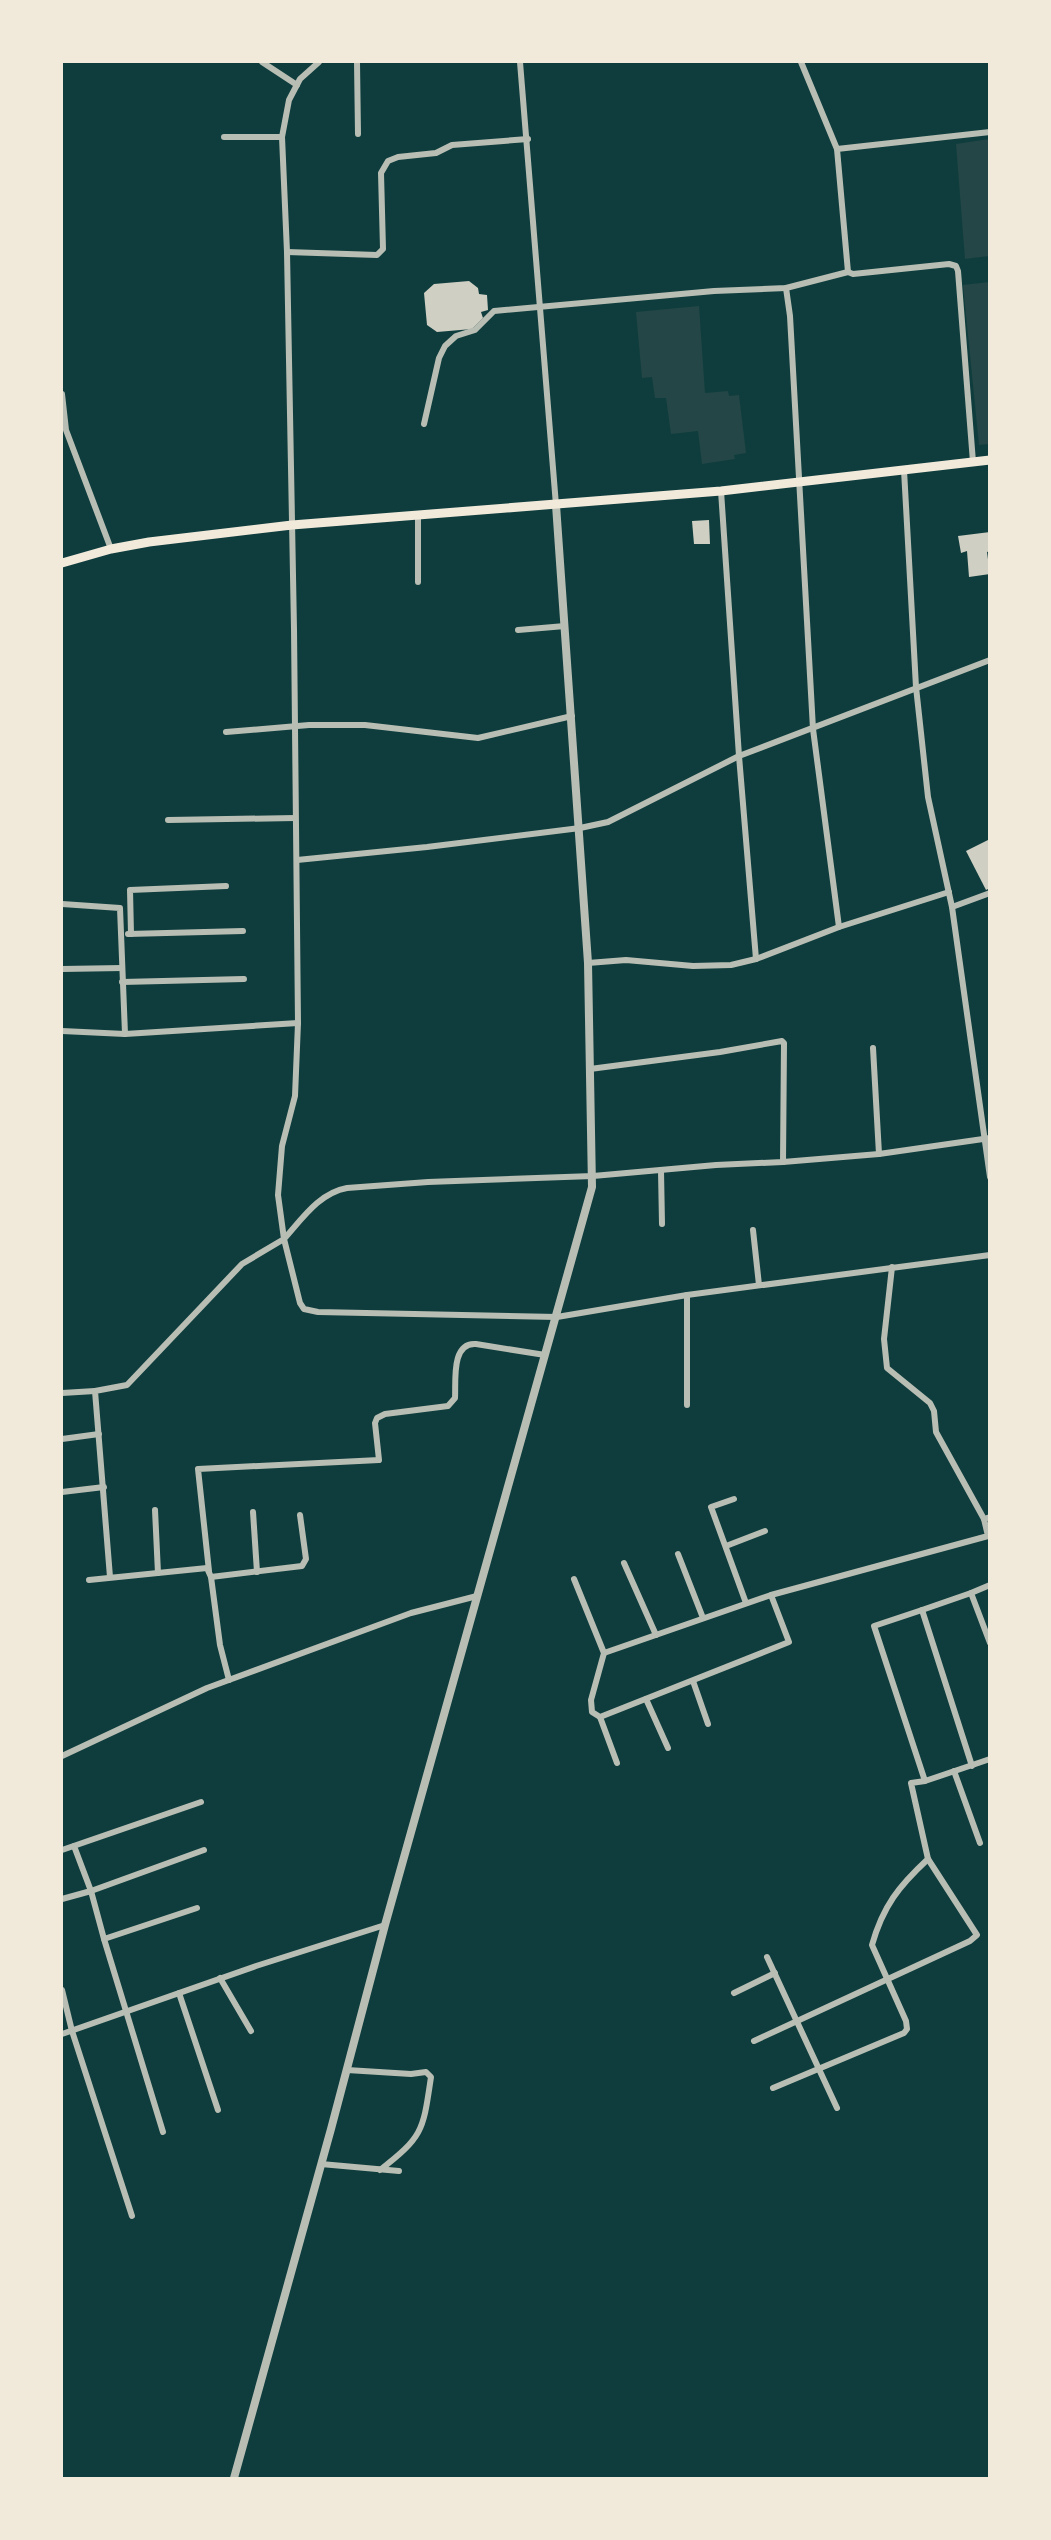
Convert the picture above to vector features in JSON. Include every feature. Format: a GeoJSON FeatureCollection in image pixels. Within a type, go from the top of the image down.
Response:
{"type":"FeatureCollection","features":[{"type":"Feature","properties":{"kind":"main road"},"geometry":{"type":"LineString","coordinates":[[62,563],[111,549],[149,542],[292,525],[722,491],[990,460]]}},
{"type":"Feature","properties":{"kind":"street"},"geometry":{"type":"LineString","coordinates":[[262,62],[297,85]]}},
{"type":"Feature","properties":{"kind":"street"},"geometry":{"type":"LineString","coordinates":[[319,62],[297,85],[285,114],[282,137],[287,252],[292,525],[298,1023],[295,1096],[282,1146],[278,1195],[284,1239],[297,1296],[304,1309],[310,1311],[557,1317],[687,1295],[990,1255]]}},
{"type":"Feature","properties":{"kind":"street"},"geometry":{"type":"LineString","coordinates":[[357,62],[358,134]]}},
{"type":"Feature","properties":{"kind":"street"},"geometry":{"type":"LineString","coordinates":[[234,2478],[385,1924],[592,1187],[588,963],[580,828],[528,140],[520,62]]}},
{"type":"Feature","properties":{"kind":"street"},"geometry":{"type":"LineString","coordinates":[[801,62],[837,149],[848,272]]}},
{"type":"Feature","properties":{"kind":"street"},"geometry":{"type":"LineString","coordinates":[[837,149],[990,132]]}},
{"type":"Feature","properties":{"kind":"street"},"geometry":{"type":"LineString","coordinates":[[224,137],[282,137]]}},
{"type":"Feature","properties":{"kind":"street"},"geometry":{"type":"LineString","coordinates":[[287,252],[379,254],[383,249],[381,173],[388,161],[409,155],[436,153],[452,145],[528,140]]}},
{"type":"Feature","properties":{"kind":"street"},"geometry":{"type":"LineString","coordinates":[[424,424],[439,358],[445,346],[456,336],[475,330],[494,311],[714,291],[786,288],[848,272],[853,274],[949,264],[956,266],[973,462]]}},
{"type":"Feature","properties":{"kind":"street"},"geometry":{"type":"LineString","coordinates":[[786,288],[790,316],[813,729],[839,927]]}},
{"type":"Feature","properties":{"kind":"street"},"geometry":{"type":"LineString","coordinates":[[62,394],[66,430],[111,549]]}},
{"type":"Feature","properties":{"kind":"street"},"geometry":{"type":"LineString","coordinates":[[904,470],[916,687],[927,796],[952,907],[987,1138],[990,1177]]}},
{"type":"Feature","properties":{"kind":"street"},"geometry":{"type":"LineString","coordinates":[[722,491],[739,756],[756,959]]}},
{"type":"Feature","properties":{"kind":"street"},"geometry":{"type":"LineString","coordinates":[[418,514],[418,582]]}},
{"type":"Feature","properties":{"kind":"street"},"geometry":{"type":"LineString","coordinates":[[518,630],[566,626]]}},
{"type":"Feature","properties":{"kind":"street"},"geometry":{"type":"LineString","coordinates":[[297,860],[580,828],[608,822],[739,756],[990,660]]}},
{"type":"Feature","properties":{"kind":"street"},"geometry":{"type":"LineString","coordinates":[[226,732],[309,724],[365,725],[478,738],[572,716]]}},
{"type":"Feature","properties":{"kind":"street"},"geometry":{"type":"LineString","coordinates":[[168,820],[296,818]]}},
{"type":"Feature","properties":{"kind":"street"},"geometry":{"type":"LineString","coordinates":[[131,934],[130,890],[226,886]]}},
{"type":"Feature","properties":{"kind":"street"},"geometry":{"type":"LineString","coordinates":[[588,963],[626,960],[693,966],[730,964],[756,959],[839,927],[949,892]]}},
{"type":"Feature","properties":{"kind":"street"},"geometry":{"type":"LineString","coordinates":[[952,907],[990,893]]}},
{"type":"Feature","properties":{"kind":"street"},"geometry":{"type":"LineString","coordinates":[[62,904],[118,906],[122,915],[125,1034]]}},
{"type":"Feature","properties":{"kind":"street"},"geometry":{"type":"LineString","coordinates":[[122,934],[243,931]]}},
{"type":"Feature","properties":{"kind":"street"},"geometry":{"type":"LineString","coordinates":[[62,969],[122,968]]}},
{"type":"Feature","properties":{"kind":"street"},"geometry":{"type":"LineString","coordinates":[[123,982],[244,979]]}},
{"type":"Feature","properties":{"kind":"street"},"geometry":{"type":"LineString","coordinates":[[62,1031],[125,1034],[298,1023]]}},
{"type":"Feature","properties":{"kind":"street"},"geometry":{"type":"LineString","coordinates":[[590,1069],[720,1052],[782,1041],[784,1043],[783,1162]]}},
{"type":"Feature","properties":{"kind":"street"},"geometry":{"type":"LineString","coordinates":[[873,1048],[879,1154]]}},
{"type":"Feature","properties":{"kind":"street"},"geometry":{"type":"LineString","coordinates":[[62,1393],[95,1392],[127,1385],[242,1264],[284,1239],[321,1199],[335,1190],[428,1182],[593,1176],[716,1165],[783,1162],[879,1154],[987,1138]]}},
{"type":"Feature","properties":{"kind":"street"},"geometry":{"type":"LineString","coordinates":[[661,1171],[662,1224]]}},
{"type":"Feature","properties":{"kind":"street"},"geometry":{"type":"LineString","coordinates":[[753,1230],[759,1286]]}},
{"type":"Feature","properties":{"kind":"street"},"geometry":{"type":"LineString","coordinates":[[604,1653],[771,1595],[989,1538],[987,1518],[936,1432],[934,1411],[930,1403],[887,1368],[884,1339],[892,1267]]}},
{"type":"Feature","properties":{"kind":"street"},"geometry":{"type":"LineString","coordinates":[[687,1295],[687,1405]]}},
{"type":"Feature","properties":{"kind":"street"},"geometry":{"type":"LineString","coordinates":[[229,1680],[220,1645],[198,1469],[379,1460],[375,1423],[377,1418],[385,1414],[448,1406],[452,1403],[455,1398],[459,1353],[463,1346],[468,1343],[546,1354]]}},
{"type":"Feature","properties":{"kind":"street"},"geometry":{"type":"LineString","coordinates":[[95,1392],[110,1577]]}},
{"type":"Feature","properties":{"kind":"street"},"geometry":{"type":"LineString","coordinates":[[62,1439],[99,1434]]}},
{"type":"Feature","properties":{"kind":"street"},"geometry":{"type":"LineString","coordinates":[[62,1492],[104,1486]]}},
{"type":"Feature","properties":{"kind":"street"},"geometry":{"type":"LineString","coordinates":[[734,1499],[711,1507],[746,1603]]}},
{"type":"Feature","properties":{"kind":"street"},"geometry":{"type":"LineString","coordinates":[[155,1510],[158,1573]]}},
{"type":"Feature","properties":{"kind":"street"},"geometry":{"type":"LineString","coordinates":[[253,1512],[258,1572]]}},
{"type":"Feature","properties":{"kind":"street"},"geometry":{"type":"LineString","coordinates":[[210,1574],[300,1568],[305,1564],[300,1515]]}},
{"type":"Feature","properties":{"kind":"street"},"geometry":{"type":"LineString","coordinates":[[726,1546],[765,1531]]}},
{"type":"Feature","properties":{"kind":"street"},"geometry":{"type":"LineString","coordinates":[[678,1554],[703,1618]]}},
{"type":"Feature","properties":{"kind":"street"},"geometry":{"type":"LineString","coordinates":[[624,1563],[656,1635]]}},
{"type":"Feature","properties":{"kind":"street"},"geometry":{"type":"LineString","coordinates":[[89,1580],[204,1567],[210,1574]]}},
{"type":"Feature","properties":{"kind":"street"},"geometry":{"type":"LineString","coordinates":[[574,1579],[604,1653],[591,1700],[592,1712],[600,1717],[617,1762]]}},
{"type":"Feature","properties":{"kind":"street"},"geometry":{"type":"LineString","coordinates":[[925,1781],[874,1626],[971,1593],[990,1584]]}},
{"type":"Feature","properties":{"kind":"street"},"geometry":{"type":"LineString","coordinates":[[971,1593],[990,1643]]}},
{"type":"Feature","properties":{"kind":"street"},"geometry":{"type":"LineString","coordinates":[[600,1717],[789,1642],[771,1595]]}},
{"type":"Feature","properties":{"kind":"street"},"geometry":{"type":"LineString","coordinates":[[62,1756],[207,1688],[411,1613],[477,1596]]}},
{"type":"Feature","properties":{"kind":"street"},"geometry":{"type":"LineString","coordinates":[[922,1610],[972,1766]]}},
{"type":"Feature","properties":{"kind":"street"},"geometry":{"type":"LineString","coordinates":[[693,1681],[708,1724]]}},
{"type":"Feature","properties":{"kind":"street"},"geometry":{"type":"LineString","coordinates":[[646,1699],[668,1748]]}},
{"type":"Feature","properties":{"kind":"street"},"geometry":{"type":"LineString","coordinates":[[754,2041],[970,1941],[977,1935],[928,1858],[911,1783],[925,1781],[990,1759]]}},
{"type":"Feature","properties":{"kind":"street"},"geometry":{"type":"LineString","coordinates":[[954,1771],[980,1843]]}},
{"type":"Feature","properties":{"kind":"street"},"geometry":{"type":"LineString","coordinates":[[62,1850],[201,1802]]}},
{"type":"Feature","properties":{"kind":"street"},"geometry":{"type":"LineString","coordinates":[[74,1846],[91,1891],[163,2132]]}},
{"type":"Feature","properties":{"kind":"street"},"geometry":{"type":"LineString","coordinates":[[62,1899],[91,1891],[204,1850]]}},
{"type":"Feature","properties":{"kind":"street"},"geometry":{"type":"LineString","coordinates":[[773,2088],[907,2029],[906,2021],[872,1945],[879,1919],[899,1887],[928,1858]]}},
{"type":"Feature","properties":{"kind":"street"},"geometry":{"type":"LineString","coordinates":[[104,1939],[197,1908]]}},
{"type":"Feature","properties":{"kind":"street"},"geometry":{"type":"LineString","coordinates":[[62,2034],[220,1978],[385,1924]]}},
{"type":"Feature","properties":{"kind":"street"},"geometry":{"type":"LineString","coordinates":[[767,1957],[837,2108]]}},
{"type":"Feature","properties":{"kind":"street"},"geometry":{"type":"LineString","coordinates":[[734,1993],[775,1974]]}},
{"type":"Feature","properties":{"kind":"street"},"geometry":{"type":"LineString","coordinates":[[220,1978],[251,2031]]}},
{"type":"Feature","properties":{"kind":"street"},"geometry":{"type":"LineString","coordinates":[[62,1990],[72,2031],[132,2216]]}},
{"type":"Feature","properties":{"kind":"street"},"geometry":{"type":"LineString","coordinates":[[179,1993],[218,2110]]}},
{"type":"Feature","properties":{"kind":"street"},"geometry":{"type":"LineString","coordinates":[[347,2070],[411,2074],[426,2072],[431,2077],[422,2128],[413,2143],[380,2170]]}},
{"type":"Feature","properties":{"kind":"street"},"geometry":{"type":"LineString","coordinates":[[321,2164],[399,2171]]}},
{"type":"Feature","properties":{"kind":"shaded area"},"geometry":{"type":"Polygon","coordinates":[[[989,139],[989,256],[965,259],[956,144],[989,139]]]}},
{"type":"Feature","properties":{"kind":"shaded area"},"geometry":{"type":"Polygon","coordinates":[[[989,282],[989,444],[979,445],[963,285],[989,282]]]}},
{"type":"Feature","properties":{"kind":"shaded area"},"geometry":{"type":"Polygon","coordinates":[[[699,306],[705,393],[728,391],[729,396],[739,395],[746,453],[734,455],[735,459],[702,464],[698,431],[671,434],[666,398],[655,398],[652,377],[642,378],[636,312],[699,306]]]}},
{"type":"Feature","properties":{"kind":"building"},"geometry":{"type":"Polygon","coordinates":[[[469,281],[478,288],[479,294],[487,295],[488,310],[481,312],[483,318],[472,329],[437,332],[427,325],[424,293],[434,284],[469,281]]]}},
{"type":"Feature","properties":{"kind":"building"},"geometry":{"type":"Polygon","coordinates":[[[709,520],[710,544],[694,544],[692,521],[709,520]]]}},
{"type":"Feature","properties":{"kind":"building"},"geometry":{"type":"Polygon","coordinates":[[[990,532],[990,551],[987,552],[990,574],[969,577],[967,551],[961,553],[958,536],[990,532]]]}},
{"type":"Feature","properties":{"kind":"building"},"geometry":{"type":"Polygon","coordinates":[[[990,839],[990,888],[986,890],[966,851],[990,839]]]}}]}
